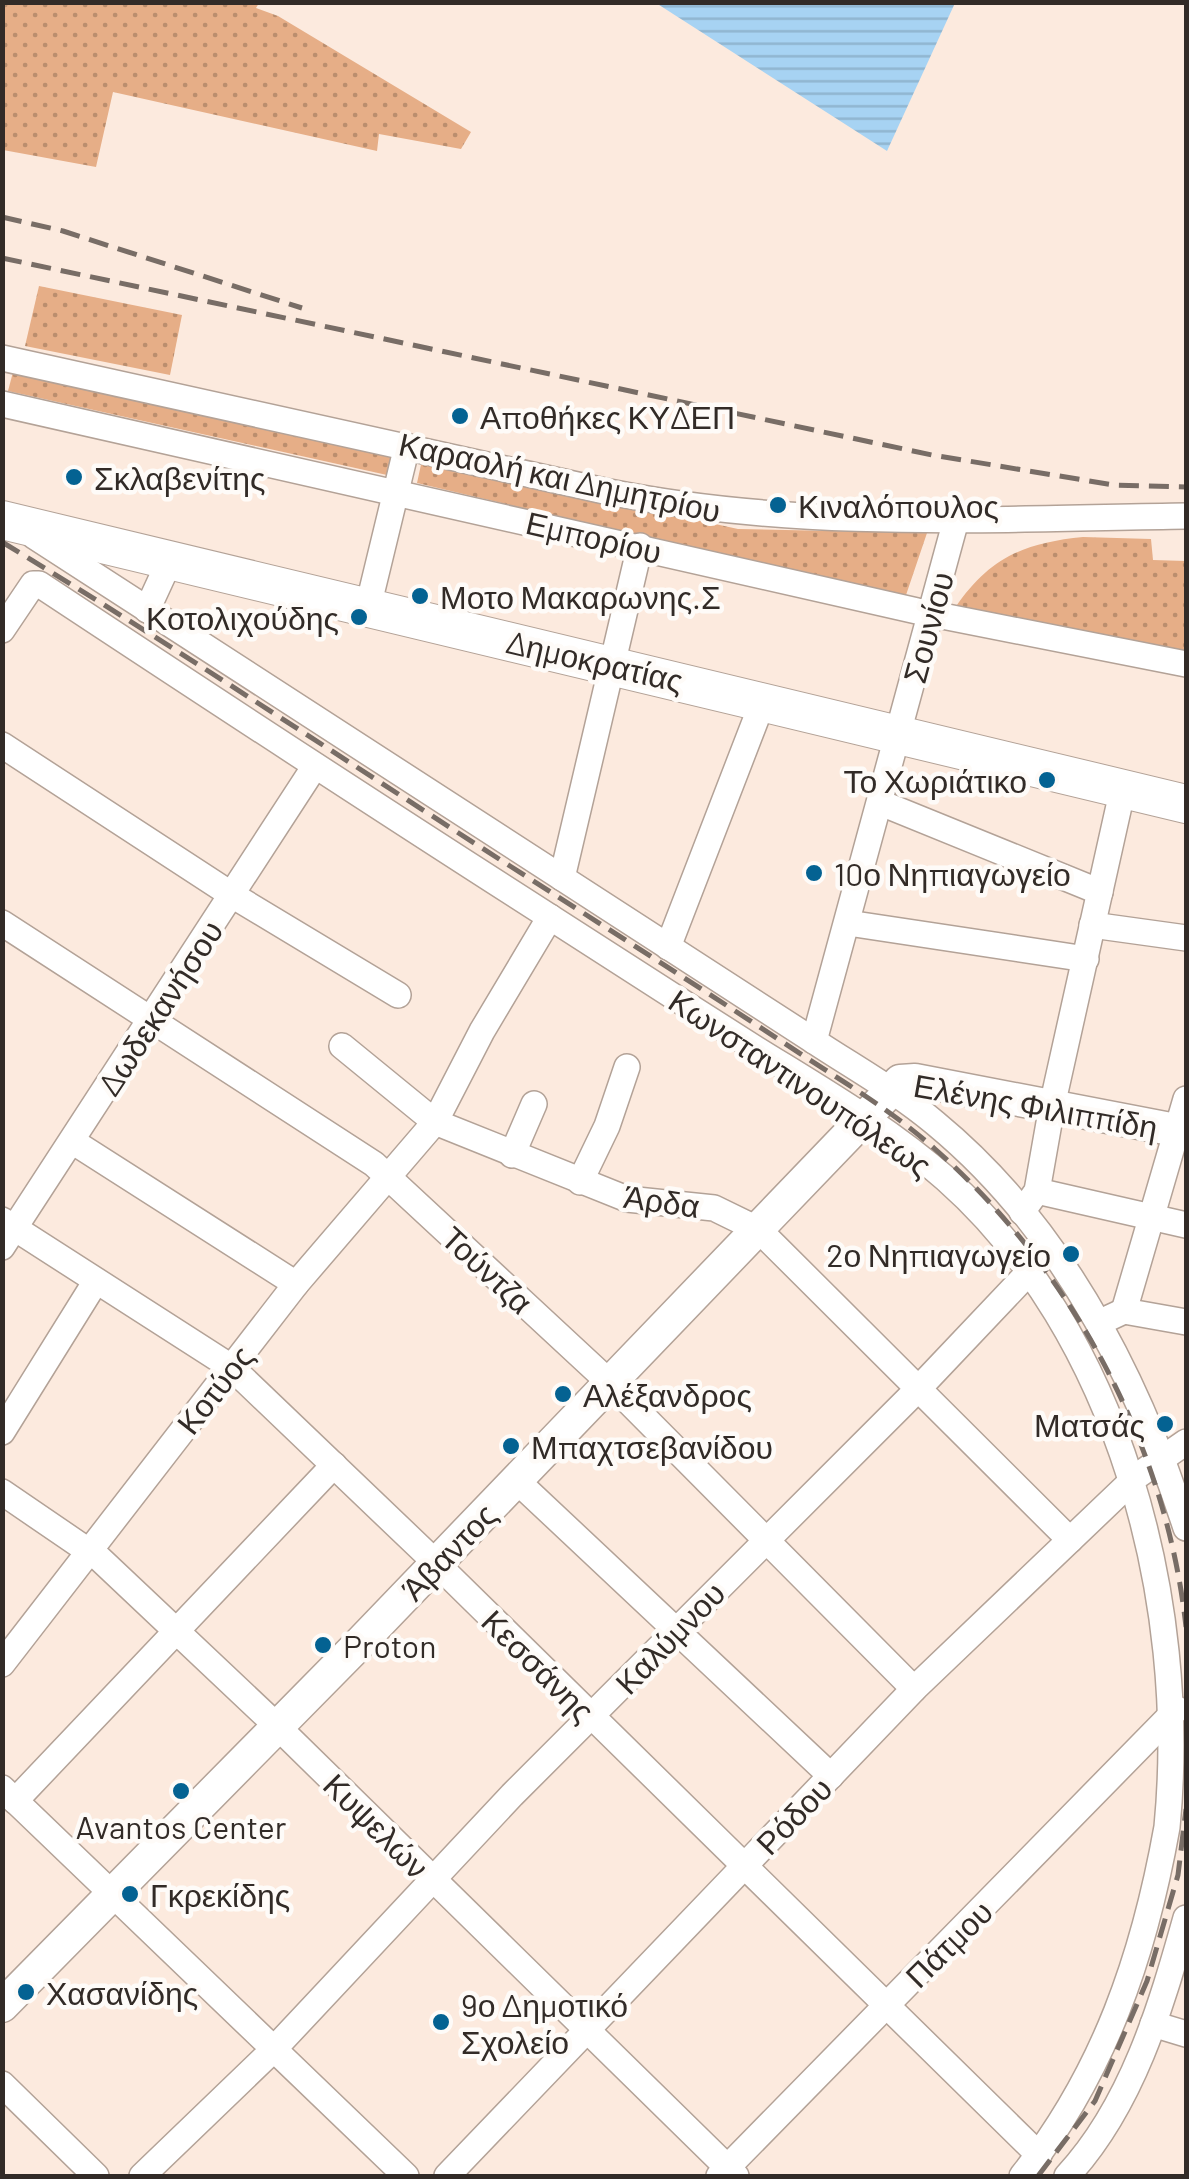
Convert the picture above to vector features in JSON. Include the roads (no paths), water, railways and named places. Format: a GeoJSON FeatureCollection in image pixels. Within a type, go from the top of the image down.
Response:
{"type":"FeatureCollection","features":[{"type":"Feature","properties":{"kind":"highway","name":"Δημοκρατίας"},"geometry":{"type":"LineString","coordinates":[[8,521],[1186,804]]}},
{"type":"Feature","properties":{"kind":"main road","name":"Ελένης Φιλιππίδη"},"geometry":{"type":"LineString","coordinates":[[889,1090],[900,1081],[915,1080],[1052,1106],[1183,1120]]}},
{"type":"Feature","properties":{"kind":"main road","name":"Άβαντος"},"geometry":{"type":"LineString","coordinates":[[2,2006],[278,1727],[889,1090]]}},
{"type":"Feature","properties":{"kind":"street","name":"Καραολή και Δημητρίου"},"geometry":{"type":"LineString","coordinates":[[2,358],[609,492],[704,508],[762,515],[956,520],[1186,516]]}},
{"type":"Feature","properties":{"kind":"street","name":"Εμπορίου"},"geometry":{"type":"LineString","coordinates":[[2,404],[930,614],[1186,664]]}},
{"type":"Feature","properties":{"kind":"street"},"geometry":{"type":"LineString","coordinates":[[368,606],[407,446]]}},
{"type":"Feature","properties":{"kind":"street","name":"Σουνίου"},"geometry":{"type":"LineString","coordinates":[[814,1041],[882,803],[956,520]]}},
{"type":"Feature","properties":{"kind":"street"},"geometry":{"type":"LineString","coordinates":[[8,521],[814,1041],[951,1136],[1030,1202],[1100,1323],[1150,1466]]}},
{"type":"Feature","properties":{"kind":"street"},"geometry":{"type":"LineString","coordinates":[[562,878],[640,546]]}},
{"type":"Feature","properties":{"kind":"street"},"geometry":{"type":"LineString","coordinates":[[147,610],[170,560]]}},
{"type":"Feature","properties":{"kind":"street","name":"Κωνσταντινουπόλεως"},"geometry":{"type":"LineString","coordinates":[[2,630],[32,584],[39,584],[550,918],[865,1117],[958,1191],[1029,1272],[1186,1528]]}},
{"type":"Feature","properties":{"kind":"street"},"geometry":{"type":"LineString","coordinates":[[668,947],[763,701]]}},
{"type":"Feature","properties":{"kind":"street"},"geometry":{"type":"LineString","coordinates":[[2,745],[232,895],[398,995]]}},
{"type":"Feature","properties":{"kind":"street","name":"Δωδεκανήσου"},"geometry":{"type":"LineString","coordinates":[[6,1232],[72,1141],[315,766]]}},
{"type":"Feature","properties":{"kind":"street"},"geometry":{"type":"LineString","coordinates":[[1030,1202],[1123,788]]}},
{"type":"Feature","properties":{"kind":"street"},"geometry":{"type":"LineString","coordinates":[[882,803],[1100,892]]}},
{"type":"Feature","properties":{"kind":"street","name":"Κοτύος"},"geometry":{"type":"LineString","coordinates":[[2,1664],[296,1284],[435,1122],[482,1032],[550,918]]}},
{"type":"Feature","properties":{"kind":"street","name":"Τούντζα"},"geometry":{"type":"LineString","coordinates":[[2,923],[352,1147],[387,1176],[610,1383],[914,1689]]}},
{"type":"Feature","properties":{"kind":"street"},"geometry":{"type":"LineString","coordinates":[[848,923],[1086,960]]}},
{"type":"Feature","properties":{"kind":"street"},"geometry":{"type":"LineString","coordinates":[[1092,925],[1186,938]]}},
{"type":"Feature","properties":{"kind":"street","name":"Άρδα"},"geometry":{"type":"LineString","coordinates":[[342,1046],[435,1122],[580,1182],[643,1203],[714,1208],[758,1230],[1070,1540]]}},
{"type":"Feature","properties":{"kind":"street"},"geometry":{"type":"LineString","coordinates":[[580,1182],[607,1126],[627,1068]]}},
{"type":"Feature","properties":{"kind":"street"},"geometry":{"type":"LineString","coordinates":[[512,1155],[534,1104]]}},
{"type":"Feature","properties":{"kind":"street"},"geometry":{"type":"LineString","coordinates":[[1124,1311],[1183,1120]]}},
{"type":"Feature","properties":{"kind":"street"},"geometry":{"type":"LineString","coordinates":[[72,1141],[296,1284]]}},
{"type":"Feature","properties":{"kind":"street"},"geometry":{"type":"LineString","coordinates":[[1030,1202],[1186,1226]]}},
{"type":"Feature","properties":{"kind":"street","name":"Κεσσάνης"},"geometry":{"type":"LineString","coordinates":[[6,1232],[96,1281],[230,1367],[436,1563],[1039,2155]]}},
{"type":"Feature","properties":{"kind":"street","name":"Καλύμνου"},"geometry":{"type":"LineString","coordinates":[[142,2176],[274,2049],[433,1879],[1029,1272]]}},
{"type":"Feature","properties":{"kind":"street"},"geometry":{"type":"LineString","coordinates":[[2,1432],[96,1281]]}},
{"type":"Feature","properties":{"kind":"street"},"geometry":{"type":"LineString","coordinates":[[1100,1323],[1124,1311],[1186,1322]]}},
{"type":"Feature","properties":{"kind":"street","name":"Ρόδου"},"geometry":{"type":"LineString","coordinates":[[447,2176],[914,1689],[1150,1466],[1186,1442]]}},
{"type":"Feature","properties":{"kind":"street"},"geometry":{"type":"LineString","coordinates":[[334,1465],[175,1631],[9,1795],[406,2176]]}},
{"type":"Feature","properties":{"kind":"street","name":"Κωνσταντινουπόλεως"},"geometry":{"type":"LineString","coordinates":[[1022,2176],[1093,2070],[1156,1892],[1176,1780],[1178,1710],[1175,1641],[1150,1466]]}},
{"type":"Feature","properties":{"kind":"street"},"geometry":{"type":"LineString","coordinates":[[516,1480],[831,1776]]}},
{"type":"Feature","properties":{"kind":"street","name":"Κυψελών"},"geometry":{"type":"LineString","coordinates":[[2,1492],[90,1551],[278,1727],[588,2031],[727,2174]]}},
{"type":"Feature","properties":{"kind":"street","name":"Πάτμου"},"geometry":{"type":"LineString","coordinates":[[727,2174],[886,2005],[1178,1710]]}},
{"type":"Feature","properties":{"kind":"street"},"geometry":{"type":"LineString","coordinates":[[1078,2174],[1154,2024],[1186,1918]]}},
{"type":"Feature","properties":{"kind":"street"},"geometry":{"type":"LineString","coordinates":[[1154,2024],[1186,2034]]}},
{"type":"Feature","properties":{"kind":"street"},"geometry":{"type":"LineString","coordinates":[[2,2084],[96,2176]]}},
{"type":"Feature","properties":{"kind":"water"},"geometry":{"type":"Polygon","coordinates":[[[656,3],[955,3],[887,151],[656,3]]]}},
{"type":"Feature","properties":{"kind":"railway"},"geometry":{"type":"LineString","coordinates":[[2,217],[63,231],[302,308]]}},
{"type":"Feature","properties":{"kind":"railway"},"geometry":{"type":"LineString","coordinates":[[2,258],[932,455],[1114,485],[1186,487]]}},
{"type":"Feature","properties":{"kind":"railway"},"geometry":{"type":"LineString","coordinates":[[2,542],[716,998],[880,1106],[935,1149],[1029,1249],[1069,1305],[1104,1365],[1134,1427],[1158,1492],[1175,1559],[1186,1627]]}},
{"type":"Feature","properties":{"kind":"railway"},"geometry":{"type":"LineString","coordinates":[[1038,2176],[1095,2101],[1147,1981],[1178,1875],[1186,1809]]}},
{"type":"Feature","properties":{"kind":"place","name":"Αποθήκες ΚΥΔΕΠ"},"geometry":{"type":"Point","coordinates":[460,416]}},
{"type":"Feature","properties":{"kind":"place","name":"Σκλαβενίτης"},"geometry":{"type":"Point","coordinates":[74,477]}},
{"type":"Feature","properties":{"kind":"place","name":"Κιναλόπουλος"},"geometry":{"type":"Point","coordinates":[778,505]}},
{"type":"Feature","properties":{"kind":"place","name":"Μοτο Μακαρωνης.Σ"},"geometry":{"type":"Point","coordinates":[420,596]}},
{"type":"Feature","properties":{"kind":"place","name":"Κοτολιχούδης"},"geometry":{"type":"Point","coordinates":[359,617]}},
{"type":"Feature","properties":{"kind":"place","name":"Το Χωριάτικο"},"geometry":{"type":"Point","coordinates":[1047,780]}},
{"type":"Feature","properties":{"kind":"place","name":"10ο Νηπιαγωγείο"},"geometry":{"type":"Point","coordinates":[814,873]}},
{"type":"Feature","properties":{"kind":"place","name":"2ο Νηπιαγωγείο"},"geometry":{"type":"Point","coordinates":[1071,1254]}},
{"type":"Feature","properties":{"kind":"place","name":"Αλέξανδρος"},"geometry":{"type":"Point","coordinates":[563,1394]}},
{"type":"Feature","properties":{"kind":"place","name":"Ματσάς"},"geometry":{"type":"Point","coordinates":[1165,1424]}},
{"type":"Feature","properties":{"kind":"place","name":"Μπαχτσεβανίδου"},"geometry":{"type":"Point","coordinates":[511,1446]}},
{"type":"Feature","properties":{"kind":"place","name":"Proton"},"geometry":{"type":"Point","coordinates":[323,1645]}},
{"type":"Feature","properties":{"kind":"place","name":"Avantos Center"},"geometry":{"type":"Point","coordinates":[181,1791]}},
{"type":"Feature","properties":{"kind":"place","name":"Γκρεκίδης"},"geometry":{"type":"Point","coordinates":[130,1894]}},
{"type":"Feature","properties":{"kind":"place","name":"Χασανίδης"},"geometry":{"type":"Point","coordinates":[26,1992]}},
{"type":"Feature","properties":{"kind":"place","name":"9ο Δημοτικό Σχολείο"},"geometry":{"type":"Point","coordinates":[441,2022]}}]}
